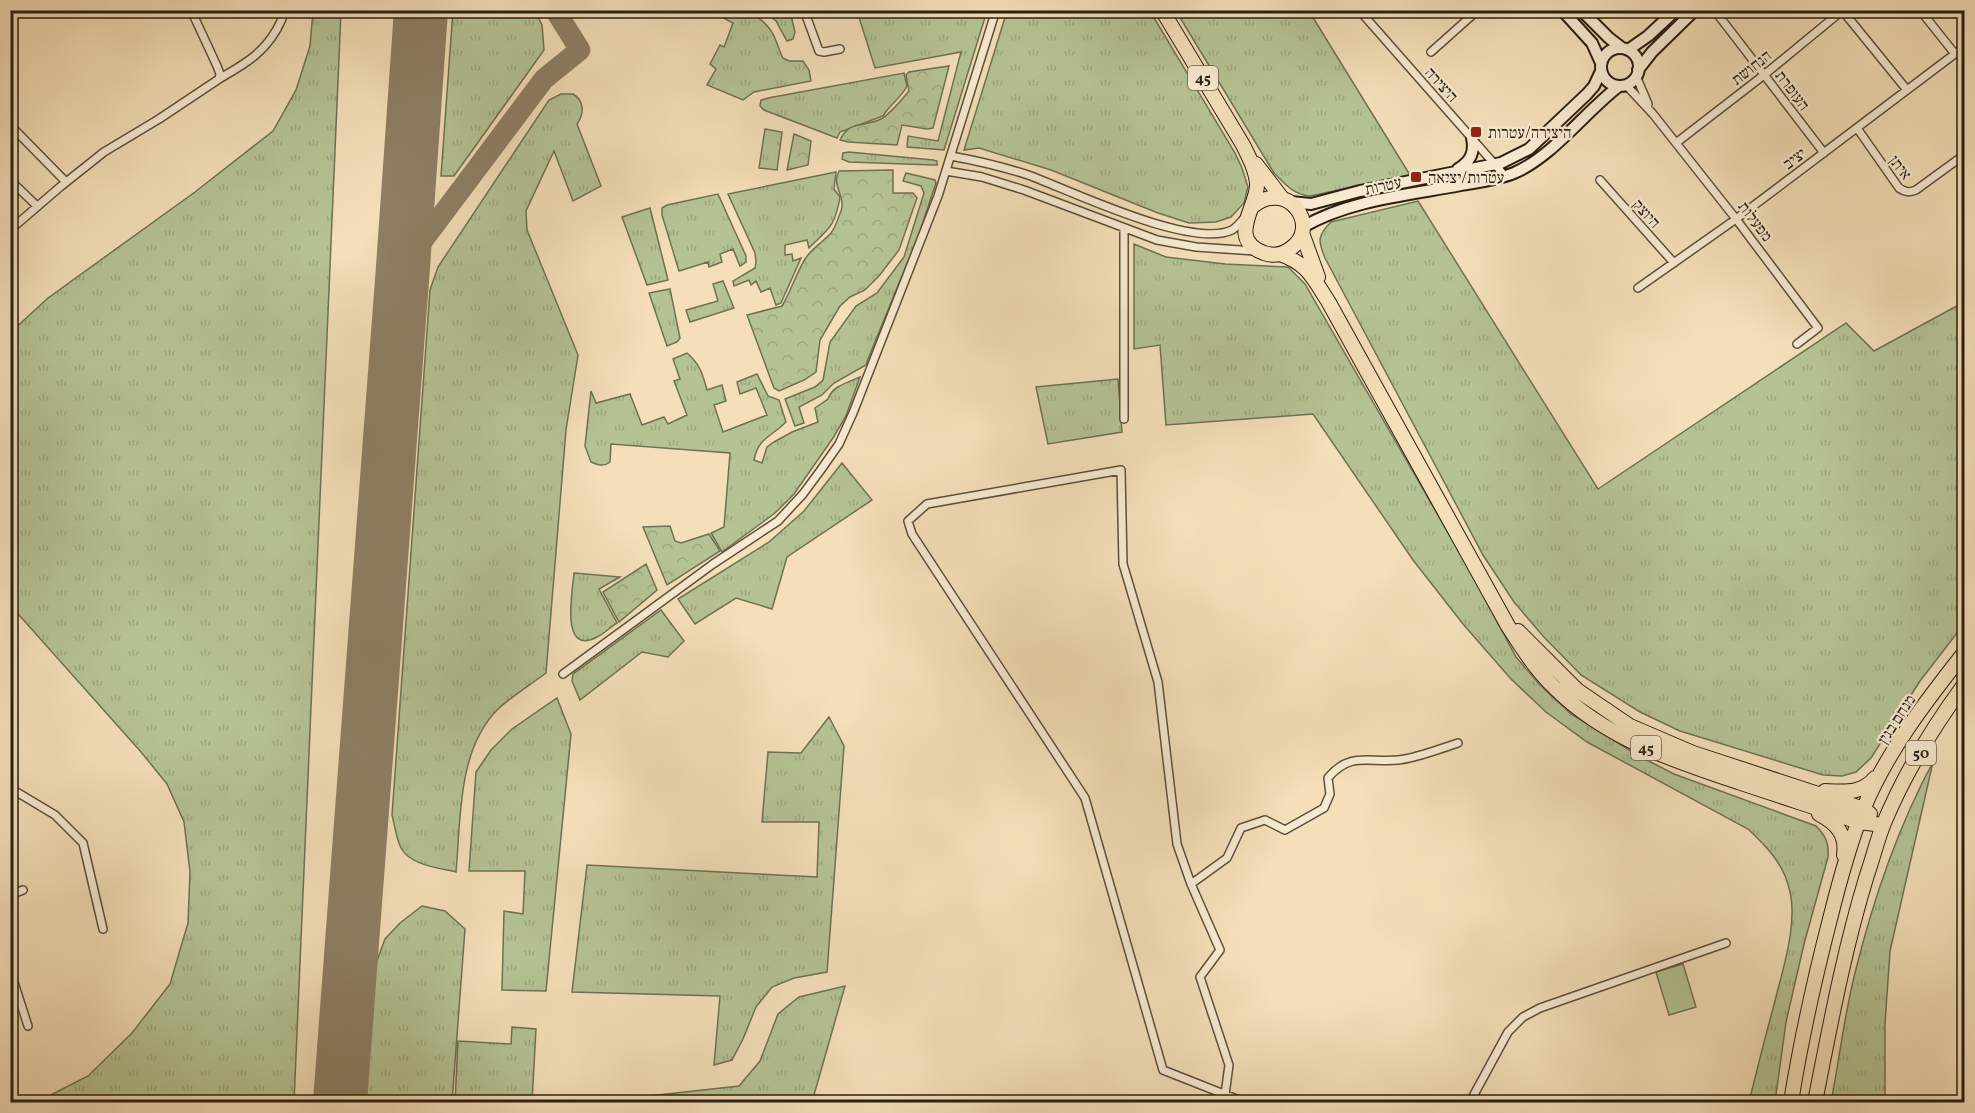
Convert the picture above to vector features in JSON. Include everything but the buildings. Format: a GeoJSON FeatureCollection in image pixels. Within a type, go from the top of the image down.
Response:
{"type":"FeatureCollection","features":[{"type":"Feature","properties":{"kind":"highway","name":"45"},"geometry":{"type":"LineString","coordinates":[[1162,10],[1264,177],[1300,213],[1302,230],[1328,301]]}},
{"type":"Feature","properties":{"kind":"highway","name":"45"},"geometry":{"type":"LineString","coordinates":[[1243,145],[1250,158],[1257,181],[1256,197],[1245,224],[1249,240],[1261,252],[1270,255],[1280,254],[1299,262],[1328,301],[1521,646],[1554,688],[1585,713],[1623,738],[1665,757],[1793,800],[1861,815]]}},
{"type":"Feature","properties":{"kind":"highway"},"geometry":{"type":"LineString","coordinates":[[1250,211],[1266,198],[1287,200]]}},
{"type":"Feature","properties":{"kind":"highway"},"geometry":{"type":"LineString","coordinates":[[1280,254],[1294,246],[1302,230]]}},
{"type":"Feature","properties":{"kind":"highway","name":"45"},"geometry":{"type":"LineString","coordinates":[[1491,592],[1515,627],[1564,678],[1611,715],[1651,736],[1693,753],[1804,789],[1883,825]]}},
{"type":"Feature","properties":{"kind":"highway","name":"מנחם בגין"},"geometry":{"type":"LineString","coordinates":[[1840,880],[1861,815],[1886,764],[1927,702],[1965,653]]}},
{"type":"Feature","properties":{"kind":"highway","name":"50"},"geometry":{"type":"LineString","coordinates":[[1883,825],[1899,789],[1936,727],[1965,685]]}},
{"type":"Feature","properties":{"kind":"highway"},"geometry":{"type":"LineString","coordinates":[[1804,789],[1844,792],[1859,790],[1869,785],[1886,764]]}},
{"type":"Feature","properties":{"kind":"highway"},"geometry":{"type":"LineString","coordinates":[[1791,1102],[1809,998],[1840,880],[1845,847],[1840,831],[1830,820],[1793,800]]}},
{"type":"Feature","properties":{"kind":"highway"},"geometry":{"type":"LineString","coordinates":[[1815,1102],[1840,974],[1883,825]]}},
{"type":"Feature","properties":{"kind":"street"},"geometry":{"type":"LineString","coordinates":[[191,10],[217,66],[219,79]]}},
{"type":"Feature","properties":{"kind":"street"},"geometry":{"type":"LineString","coordinates":[[10,230],[104,152],[256,57],[269,43],[284,16],[284,10]]}},
{"type":"Feature","properties":{"kind":"street"},"geometry":{"type":"LineString","coordinates":[[804,10],[819,51],[840,50]]}},
{"type":"Feature","properties":{"kind":"street"},"geometry":{"type":"LineString","coordinates":[[563,674],[713,564],[778,521],[803,494],[838,444],[853,413],[938,196],[996,10]]}},
{"type":"Feature","properties":{"kind":"street","name":"היצירה"},"geometry":{"type":"LineString","coordinates":[[1359,10],[1505,176]]}},
{"type":"Feature","properties":{"kind":"street"},"geometry":{"type":"LineString","coordinates":[[1431,52],[1478,10]]}},
{"type":"Feature","properties":{"kind":"street"},"geometry":{"type":"LineString","coordinates":[[1562,10],[1592,43],[1606,80],[1623,86],[1637,73],[1652,52],[1695,10]]}},
{"type":"Feature","properties":{"kind":"street"},"geometry":{"type":"LineString","coordinates":[[1581,10],[1609,38],[1635,56],[1637,73]]}},
{"type":"Feature","properties":{"kind":"street"},"geometry":{"type":"LineString","coordinates":[[1601,67],[1606,53],[1616,48],[1625,49],[1648,36],[1676,10]]}},
{"type":"Feature","properties":{"kind":"street"},"geometry":{"type":"LineString","coordinates":[[1920,10],[1955,54]]}},
{"type":"Feature","properties":{"kind":"street"},"geometry":{"type":"LineString","coordinates":[[1842,11],[1907,90]]}},
{"type":"Feature","properties":{"kind":"street","name":"הנחושת"},"geometry":{"type":"LineString","coordinates":[[1676,143],[1842,11]]}},
{"type":"Feature","properties":{"kind":"street","name":"העופרת"},"geometry":{"type":"LineString","coordinates":[[1719,16],[1824,153]]}},
{"type":"Feature","properties":{"kind":"street","name":"יציב"},"geometry":{"type":"LineString","coordinates":[[1638,288],[1736,219],[1965,47]]}},
{"type":"Feature","properties":{"kind":"street","name":"עטרות"},"geometry":{"type":"LineString","coordinates":[[1287,200],[1311,204],[1360,191],[1510,159],[1529,149],[1587,94],[1594,86],[1601,67]]}},
{"type":"Feature","properties":{"kind":"street","name":"מפעלות"},"geometry":{"type":"LineString","coordinates":[[1637,73],[1653,114]]}},
{"type":"Feature","properties":{"kind":"street","name":"עטרות"},"geometry":{"type":"LineString","coordinates":[[1302,230],[1322,217],[1364,204],[1505,176],[1538,160],[1597,104],[1623,86]]}},
{"type":"Feature","properties":{"kind":"street","name":"מפעלות"},"geometry":{"type":"LineString","coordinates":[[1623,86],[1653,114],[1818,328],[1797,344]]}},
{"type":"Feature","properties":{"kind":"street","name":"איתן"},"geometry":{"type":"LineString","coordinates":[[1857,128],[1903,191],[1916,190],[1965,155]]}},
{"type":"Feature","properties":{"kind":"street"},"geometry":{"type":"LineString","coordinates":[[14,129],[66,182]]}},
{"type":"Feature","properties":{"kind":"street"},"geometry":{"type":"LineString","coordinates":[[1452,172],[1469,161],[1474,147],[1472,138]]}},
{"type":"Feature","properties":{"kind":"street"},"geometry":{"type":"LineString","coordinates":[[951,156],[986,163],[1029,176],[1178,230],[1212,234],[1232,230],[1250,211]]}},
{"type":"Feature","properties":{"kind":"street"},"geometry":{"type":"LineString","coordinates":[[946,171],[982,177],[1010,185],[1124,228],[1175,244],[1261,252]]}},
{"type":"Feature","properties":{"kind":"street"},"geometry":{"type":"LineString","coordinates":[[10,180],[37,206]]}},
{"type":"Feature","properties":{"kind":"street","name":"היוצק"},"geometry":{"type":"LineString","coordinates":[[1599,180],[1674,263]]}},
{"type":"Feature","properties":{"kind":"street"},"geometry":{"type":"LineString","coordinates":[[1124,228],[1124,419]]}},
{"type":"Feature","properties":{"kind":"street"},"geometry":{"type":"LineString","coordinates":[[1225,1098],[1229,1065],[1200,977],[1220,950],[1191,884],[1177,844],[1158,682],[1123,564],[1121,470],[927,504],[908,520],[912,534],[1085,798],[1163,1070],[1225,1098],[1244,1102]]}},
{"type":"Feature","properties":{"kind":"street"},"geometry":{"type":"LineString","coordinates":[[1191,884],[1227,858],[1241,828],[1265,820],[1285,830],[1324,808],[1330,794],[1328,778],[1334,771],[1357,758],[1399,760],[1458,743]]}},
{"type":"Feature","properties":{"kind":"street"},"geometry":{"type":"LineString","coordinates":[[10,788],[55,815],[83,843],[103,929]]}},
{"type":"Feature","properties":{"kind":"street"},"geometry":{"type":"LineString","coordinates":[[10,895],[23,890]]}},
{"type":"Feature","properties":{"kind":"street"},"geometry":{"type":"LineString","coordinates":[[1470,1102],[1508,1032],[1523,1017],[1540,1008],[1726,942]]}},
{"type":"Feature","properties":{"kind":"street"},"geometry":{"type":"LineString","coordinates":[[10,970],[28,1026]]}},
{"type":"Feature","properties":{"kind":"green space"},"geometry":{"type":"Polygon","coordinates":[[[453,10],[535,11],[542,25],[544,50],[454,176],[441,176],[453,10]]]}},
{"type":"Feature","properties":{"kind":"green space"},"geometry":{"type":"Polygon","coordinates":[[[709,10],[742,12],[763,21],[771,31],[783,58],[789,61],[803,61],[809,70],[811,81],[754,92],[743,100],[707,85],[716,69],[710,64],[720,45],[724,47],[733,23],[709,10]]]}},
{"type":"Feature","properties":{"kind":"green space"},"geometry":{"type":"Polygon","coordinates":[[[313,11],[341,11],[294,1102],[11,1102],[43,1099],[88,1076],[132,1033],[170,984],[188,923],[190,872],[184,822],[167,784],[11,606],[11,332],[48,298],[195,192],[273,131],[296,90],[310,46],[313,11]]]}},
{"type":"Feature","properties":{"kind":"green space"},"geometry":{"type":"Polygon","coordinates":[[[763,11],[790,11],[795,32],[793,39],[787,41],[776,21],[763,11]]]}},
{"type":"Feature","properties":{"kind":"green space"},"geometry":{"type":"Polygon","coordinates":[[[857,11],[987,11],[944,150],[907,147],[908,136],[938,141],[961,52],[875,68],[857,11]]]}},
{"type":"Feature","properties":{"kind":"green space"},"geometry":{"type":"Polygon","coordinates":[[[1007,11],[1150,11],[1235,153],[1248,187],[1244,203],[1231,217],[1216,222],[1189,223],[1051,170],[979,148],[964,150],[1007,11]]]}},
{"type":"Feature","properties":{"kind":"green space"},"geometry":{"type":"Polygon","coordinates":[[[1176,11],[1309,11],[1410,175],[1310,196],[1290,188],[1274,173],[1176,11]]]}},
{"type":"Feature","properties":{"kind":"green space"},"geometry":{"type":"Polygon","coordinates":[[[949,66],[933,128],[902,125],[897,145],[840,140],[848,129],[881,119],[892,110],[909,91],[906,75],[909,72],[949,66]]]}},
{"type":"Feature","properties":{"kind":"green space"},"geometry":{"type":"Polygon","coordinates":[[[904,73],[907,86],[883,116],[840,132],[837,138],[764,110],[760,106],[761,100],[768,98],[904,73]]]}},
{"type":"Feature","properties":{"kind":"green space"},"geometry":{"type":"Polygon","coordinates":[[[561,94],[573,94],[580,100],[582,112],[577,124],[601,186],[573,201],[554,151],[526,211],[527,230],[578,355],[566,430],[546,673],[498,709],[475,744],[464,786],[456,872],[426,865],[405,854],[398,840],[392,815],[430,290],[438,267],[549,100],[561,94]]]}},
{"type":"Feature","properties":{"kind":"green space"},"geometry":{"type":"Polygon","coordinates":[[[765,129],[782,132],[777,170],[759,168],[765,129]]]}},
{"type":"Feature","properties":{"kind":"green space"},"geometry":{"type":"Polygon","coordinates":[[[794,134],[811,141],[808,165],[787,170],[794,134]]]}},
{"type":"Feature","properties":{"kind":"green space"},"geometry":{"type":"Polygon","coordinates":[[[843,153],[933,160],[937,161],[937,165],[849,162],[842,159],[843,153]]]}},
{"type":"Feature","properties":{"kind":"green space"},"geometry":{"type":"Polygon","coordinates":[[[893,170],[893,193],[913,193],[917,198],[899,250],[865,290],[850,297],[840,306],[820,340],[816,372],[779,391],[774,388],[747,315],[782,306],[805,259],[833,231],[842,206],[837,186],[839,171],[893,170]]]}},
{"type":"Feature","properties":{"kind":"green space"},"geometry":{"type":"Polygon","coordinates":[[[836,172],[834,189],[840,197],[836,215],[830,226],[809,248],[807,240],[785,245],[785,255],[792,254],[793,261],[801,258],[781,303],[776,305],[770,288],[761,292],[756,281],[751,285],[749,280],[734,286],[733,281],[755,268],[756,262],[755,253],[728,194],[836,172]]]}},
{"type":"Feature","properties":{"kind":"green space"},"geometry":{"type":"Polygon","coordinates":[[[906,173],[935,180],[936,183],[918,237],[866,365],[834,383],[822,395],[799,407],[804,423],[795,426],[785,399],[815,387],[823,380],[830,342],[856,306],[877,293],[904,257],[924,193],[921,186],[903,181],[906,173]]]}},
{"type":"Feature","properties":{"kind":"green space"},"geometry":{"type":"Polygon","coordinates":[[[718,194],[746,256],[746,262],[740,266],[733,249],[720,254],[722,262],[709,267],[708,262],[679,271],[662,215],[662,208],[718,194]]]}},
{"type":"Feature","properties":{"kind":"green space"},"geometry":{"type":"Polygon","coordinates":[[[1418,201],[1598,489],[1846,323],[1874,351],[1964,302],[1964,624],[1920,681],[1871,758],[1856,772],[1842,776],[1823,775],[1680,731],[1640,712],[1581,675],[1514,602],[1483,555],[1321,247],[1321,235],[1331,222],[1418,201]]]}},
{"type":"Feature","properties":{"kind":"green space"},"geometry":{"type":"Polygon","coordinates":[[[650,208],[668,280],[647,285],[622,217],[650,208]]]}},
{"type":"Feature","properties":{"kind":"green space"},"geometry":{"type":"Polygon","coordinates":[[[1134,244],[1166,257],[1225,264],[1288,267],[1305,284],[1473,576],[1516,657],[1541,686],[1571,714],[1639,756],[1674,774],[1816,826],[1822,833],[1828,848],[1828,857],[1786,1022],[1775,1102],[1749,1102],[1791,931],[1792,902],[1789,888],[1783,871],[1773,856],[1748,829],[1587,742],[1546,712],[1511,679],[1463,624],[1413,560],[1313,414],[1166,425],[1160,345],[1134,349],[1134,244]]]}},
{"type":"Feature","properties":{"kind":"green space"},"geometry":{"type":"Polygon","coordinates":[[[723,281],[734,308],[690,322],[686,310],[718,301],[713,284],[723,281]]]}},
{"type":"Feature","properties":{"kind":"green space"},"geometry":{"type":"Polygon","coordinates":[[[670,289],[680,338],[677,342],[667,346],[649,293],[670,289]]]}},
{"type":"Feature","properties":{"kind":"green space"},"geometry":{"type":"Polygon","coordinates":[[[687,353],[700,370],[707,390],[722,385],[726,401],[714,405],[723,432],[767,415],[756,388],[740,394],[737,382],[757,374],[768,396],[779,400],[786,422],[766,438],[759,447],[754,460],[762,463],[767,447],[792,432],[818,422],[815,408],[828,399],[837,388],[860,377],[846,416],[794,494],[775,513],[722,552],[711,533],[724,527],[730,453],[611,444],[610,462],[601,465],[591,462],[585,446],[591,391],[596,403],[630,394],[642,425],[664,417],[668,424],[687,415],[674,381],[680,379],[673,359],[687,353]]]}},
{"type":"Feature","properties":{"kind":"green space"},"geometry":{"type":"Polygon","coordinates":[[[1118,379],[1122,432],[1048,444],[1036,387],[1118,379]]]}},
{"type":"Feature","properties":{"kind":"green space"},"geometry":{"type":"Polygon","coordinates":[[[842,463],[872,500],[787,557],[772,609],[736,598],[695,624],[678,599],[769,542],[804,511],[842,463]]]}},
{"type":"Feature","properties":{"kind":"green space"},"geometry":{"type":"Polygon","coordinates":[[[670,526],[675,541],[681,543],[709,534],[720,551],[667,585],[643,527],[670,526]]]}},
{"type":"Feature","properties":{"kind":"green space"},"geometry":{"type":"Polygon","coordinates":[[[646,564],[657,590],[619,622],[603,592],[646,564]]]}},
{"type":"Feature","properties":{"kind":"green space"},"geometry":{"type":"Polygon","coordinates":[[[574,573],[620,577],[599,589],[617,623],[600,636],[585,641],[577,638],[571,618],[574,573]]]}},
{"type":"Feature","properties":{"kind":"green space"},"geometry":{"type":"Polygon","coordinates":[[[661,610],[684,641],[668,657],[642,652],[580,700],[572,681],[573,674],[661,610]]]}},
{"type":"Feature","properties":{"kind":"green space"},"geometry":{"type":"Polygon","coordinates":[[[557,698],[571,734],[546,991],[502,990],[504,911],[523,914],[525,871],[469,871],[476,772],[491,750],[512,729],[557,698]]]}},
{"type":"Feature","properties":{"kind":"green space"},"geometry":{"type":"Polygon","coordinates":[[[829,717],[844,746],[827,972],[794,978],[772,987],[756,1007],[732,1060],[714,1065],[720,996],[572,992],[587,865],[817,877],[819,822],[762,822],[768,752],[801,753],[829,717]]]}},
{"type":"Feature","properties":{"kind":"green space"},"geometry":{"type":"Polygon","coordinates":[[[1933,762],[1890,951],[1885,1024],[1885,1102],[1831,1102],[1850,992],[1869,922],[1897,840],[1933,762]]]}},
{"type":"Feature","properties":{"kind":"green space"},"geometry":{"type":"Polygon","coordinates":[[[422,906],[445,911],[465,929],[452,1102],[364,1102],[375,966],[385,939],[400,923],[422,906]]]}},
{"type":"Feature","properties":{"kind":"green space"},"geometry":{"type":"Polygon","coordinates":[[[1683,964],[1696,1007],[1669,1015],[1656,972],[1683,964]]]}},
{"type":"Feature","properties":{"kind":"green space"},"geometry":{"type":"Polygon","coordinates":[[[845,986],[812,1102],[649,1102],[649,1096],[739,1086],[760,1061],[778,1014],[799,997],[845,986]]]}},
{"type":"Feature","properties":{"kind":"green space"},"geometry":{"type":"Polygon","coordinates":[[[512,1027],[536,1029],[532,1102],[455,1102],[458,1041],[511,1044],[512,1027]]]}},
{"type":"Feature","properties":{"kind":"taxiway"},"geometry":{"type":"LineString","coordinates":[[403,267],[544,79],[580,50],[555,10]]}},
{"type":"Feature","properties":{"kind":"runway"},"geometry":{"type":"LineString","coordinates":[[340,1102],[421,10]]}},
{"type":"Feature","properties":{"kind":"place","name":"היצירה/עטרות"},"geometry":{"type":"Point","coordinates":[1476,132]}},
{"type":"Feature","properties":{"kind":"place","name":"עטרות/יציאה"},"geometry":{"type":"Point","coordinates":[1416,177]}}]}
